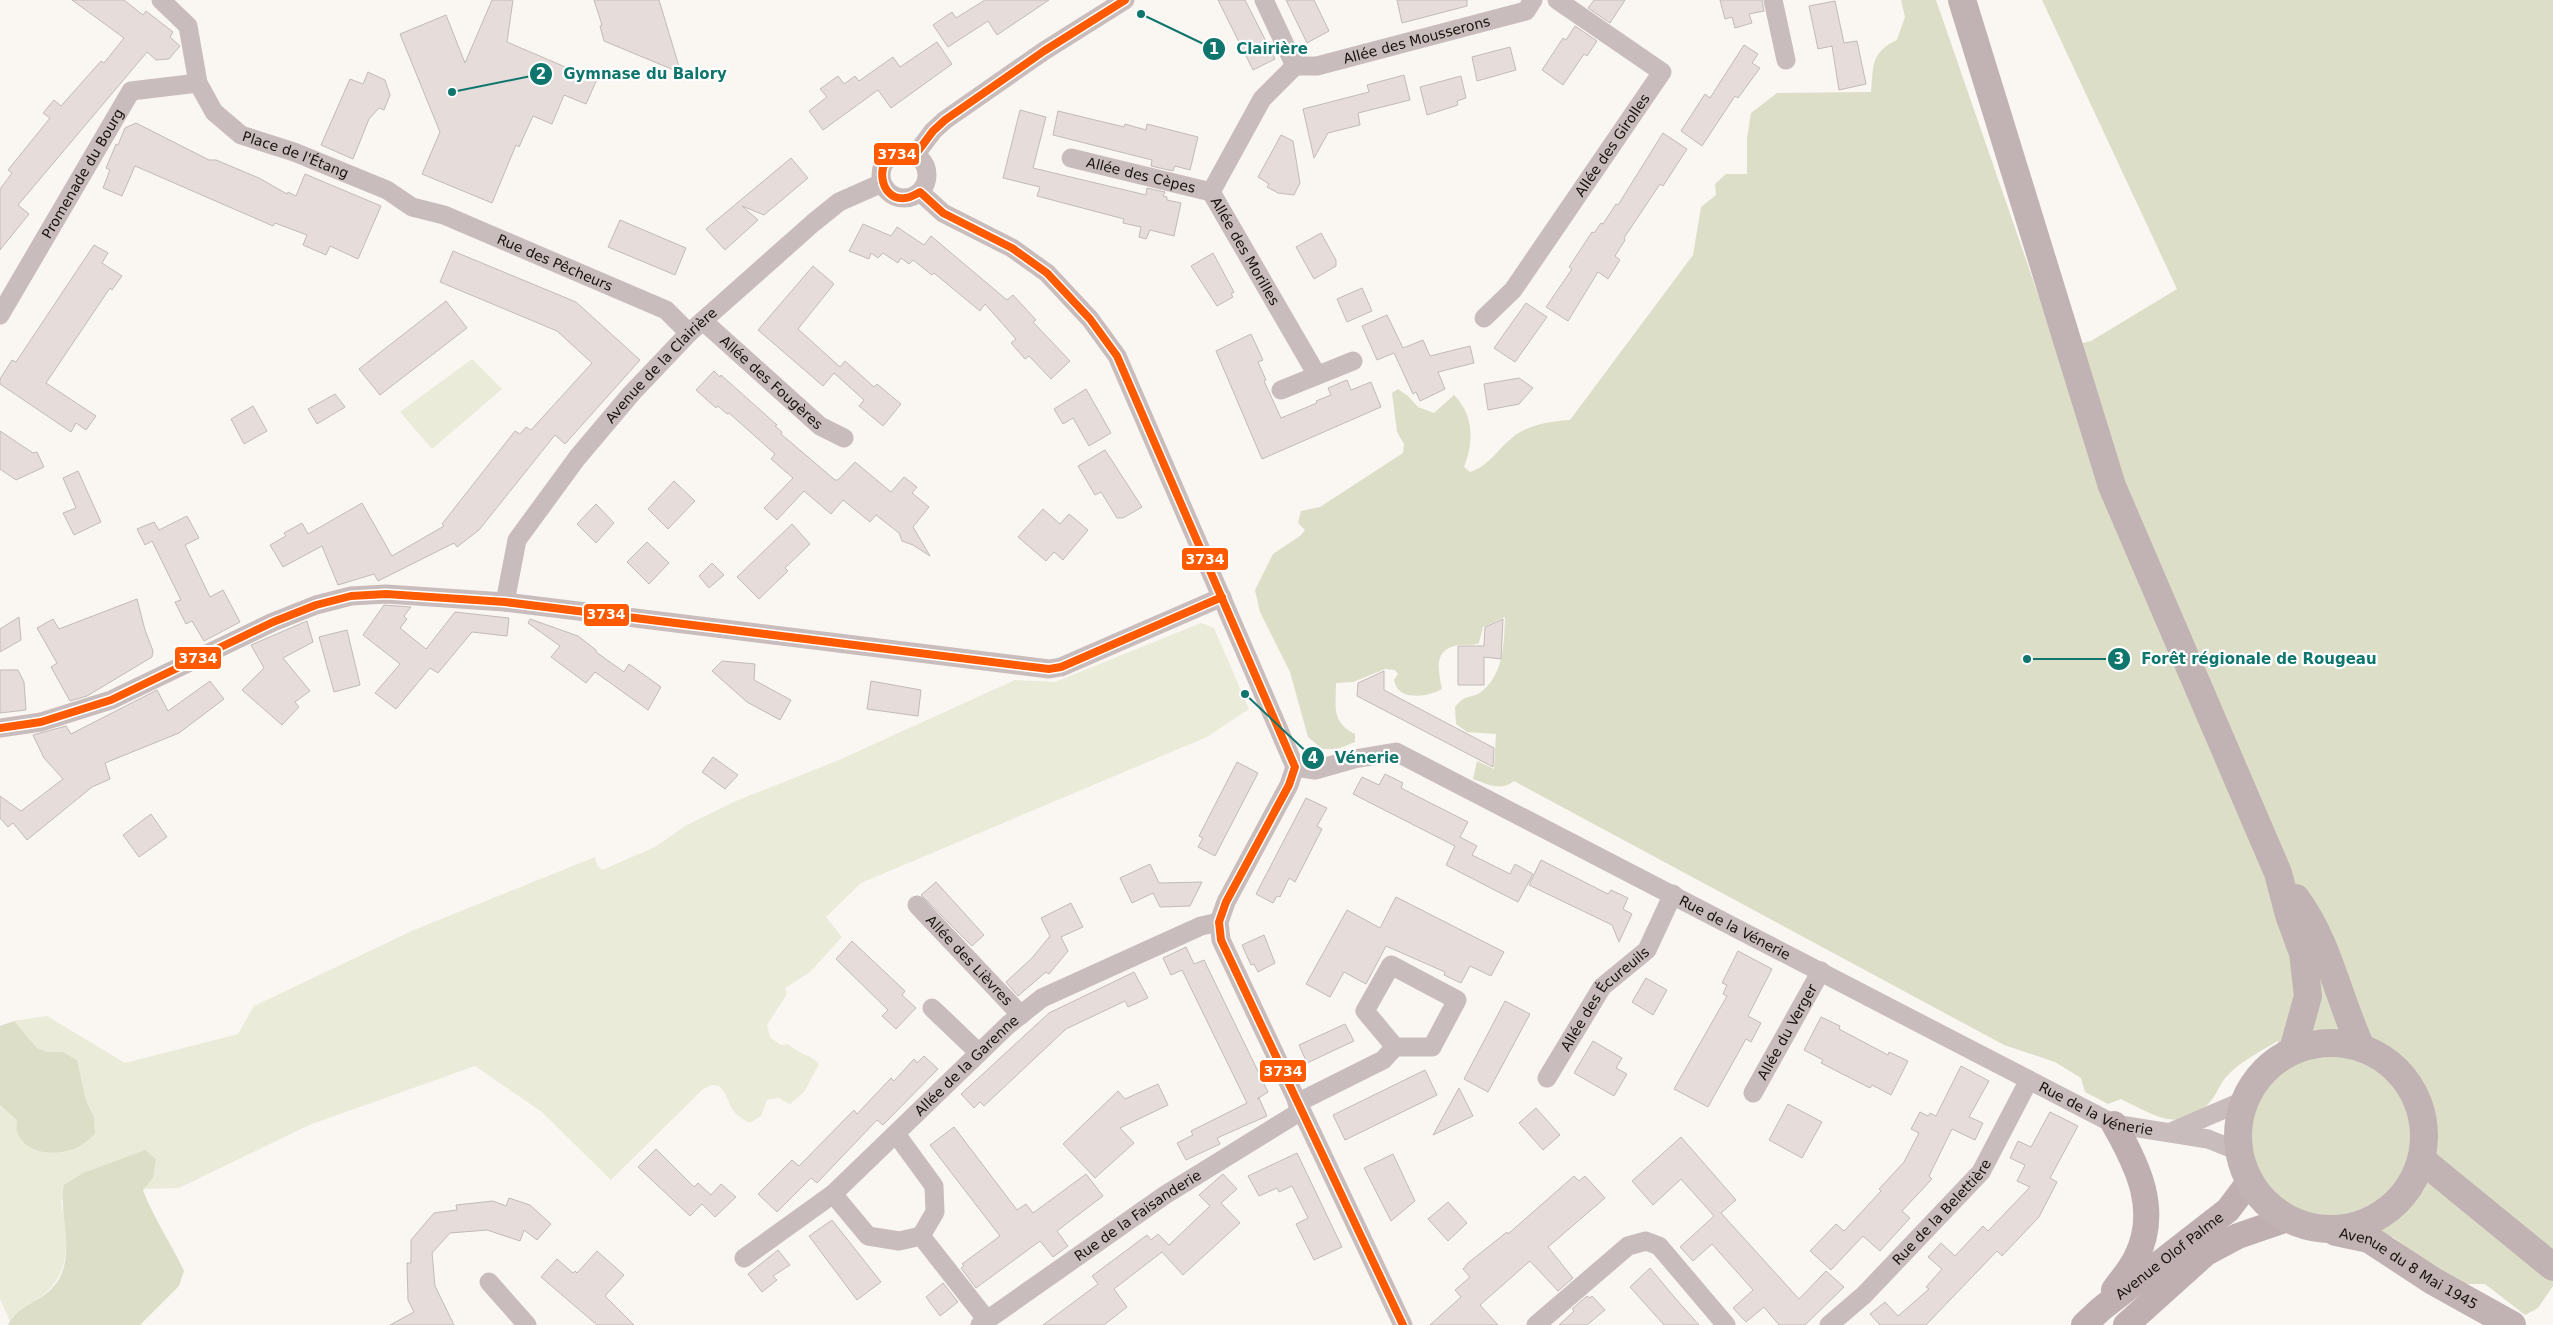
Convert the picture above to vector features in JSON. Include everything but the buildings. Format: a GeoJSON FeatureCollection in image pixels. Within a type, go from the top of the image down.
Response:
{"type":"FeatureCollection","features":[{"type":"Feature","properties":{"kind":"main road"},"geometry":{"type":"LineString","coordinates":[[1962,0],[2112,486],[2278,873],[2289,915],[2303,953],[2308,996],[2293,1050]]}},
{"type":"Feature","properties":{"kind":"main road"},"geometry":{"type":"LineString","coordinates":[[2278,873],[2302,906],[2326,952],[2346,1014],[2361,1047]]}},
{"type":"Feature","properties":{"kind":"main road"},"geometry":{"type":"LineString","coordinates":[[2238,1151],[2237,1134],[2243,1101],[2271,1064],[2293,1050],[2319,1043],[2361,1047],[2390,1062],[2408,1082],[2422,1111],[2425,1128],[2422,1160],[2410,1188],[2387,1212],[2362,1225],[2329,1230]]}},
{"type":"Feature","properties":{"kind":"main road"},"geometry":{"type":"LineString","coordinates":[[2092,1317],[2136,1259],[2145,1233],[2144,1186],[2134,1159],[2114,1124]]}},
{"type":"Feature","properties":{"kind":"main road","name":"Avenue du 8 Mai 1945"},"geometry":{"type":"LineString","coordinates":[[2238,1151],[2249,1182],[2261,1199],[2287,1219],[2317,1229],[2369,1239],[2433,1281],[2512,1325]]}},
{"type":"Feature","properties":{"kind":"main road"},"geometry":{"type":"LineString","coordinates":[[2422,1160],[2553,1267]]}},
{"type":"Feature","properties":{"kind":"main road","name":"Avenue Olof Palme"},"geometry":{"type":"LineString","coordinates":[[2092,1317],[2228,1210],[2249,1182]]}},
{"type":"Feature","properties":{"kind":"main road","name":"Avenue Olof Palme"},"geometry":{"type":"LineString","coordinates":[[2126,1325],[2206,1254],[2238,1236],[2287,1219]]}},
{"type":"Feature","properties":{"kind":"street","name":"Place de l'Étang"},"geometry":{"type":"LineString","coordinates":[[161,0],[188,26],[198,83],[214,112],[241,136],[294,152],[386,190],[412,207]]}},
{"type":"Feature","properties":{"kind":"street"},"geometry":{"type":"LineString","coordinates":[[915,155],[933,131],[945,120],[1044,51],[1125,0]]}},
{"type":"Feature","properties":{"kind":"street"},"geometry":{"type":"LineString","coordinates":[[1264,0],[1294,66]]}},
{"type":"Feature","properties":{"kind":"street","name":"Allée des Mousserons"},"geometry":{"type":"LineString","coordinates":[[1294,66],[1318,66],[1526,11],[1533,0]]}},
{"type":"Feature","properties":{"kind":"street","name":"Allée des Girolles"},"geometry":{"type":"LineString","coordinates":[[1484,318],[1512,290],[1662,72],[1557,0]]}},
{"type":"Feature","properties":{"kind":"street"},"geometry":{"type":"LineString","coordinates":[[1774,0],[1786,60]]}},
{"type":"Feature","properties":{"kind":"street","name":"Allée des Morilles"},"geometry":{"type":"LineString","coordinates":[[1294,66],[1262,99],[1212,192],[1317,375]]}},
{"type":"Feature","properties":{"kind":"street","name":"Promenade du Bourg"},"geometry":{"type":"LineString","coordinates":[[0,315],[131,91],[198,83]]}},
{"type":"Feature","properties":{"kind":"street"},"geometry":{"type":"LineString","coordinates":[[899,153],[915,155],[921,159],[927,172],[924,186],[914,196],[898,198],[891,195],[882,182],[882,168],[892,156],[899,153]]}},
{"type":"Feature","properties":{"kind":"street","name":"Allée des Cèpes"},"geometry":{"type":"LineString","coordinates":[[1071,158],[1212,192]]}},
{"type":"Feature","properties":{"kind":"street","name":"Avenue de la Clairière"},"geometry":{"type":"LineString","coordinates":[[505,602],[517,540],[577,458],[632,394],[696,327],[839,202],[882,182]]}},
{"type":"Feature","properties":{"kind":"street"},"geometry":{"type":"LineString","coordinates":[[920,192],[943,213],[1012,248],[1047,273],[1090,319],[1117,356],[1295,767],[1289,785],[1226,902],[1220,922],[1221,940],[1403,1325]]}},
{"type":"Feature","properties":{"kind":"street","name":"Rue des Pêcheurs"},"geometry":{"type":"LineString","coordinates":[[412,207],[444,215],[666,310],[696,327]]}},
{"type":"Feature","properties":{"kind":"street","name":"Allée des Fougères"},"geometry":{"type":"LineString","coordinates":[[696,327],[820,426],[844,438]]}},
{"type":"Feature","properties":{"kind":"street"},"geometry":{"type":"LineString","coordinates":[[1281,390],[1353,361]]}},
{"type":"Feature","properties":{"kind":"street"},"geometry":{"type":"LineString","coordinates":[[0,728],[41,722],[111,700],[273,622],[316,605],[350,596],[386,594],[505,602],[1049,669],[1061,667],[1222,598]]}},
{"type":"Feature","properties":{"kind":"street","name":"Rue de la Vénerie"},"geometry":{"type":"LineString","coordinates":[[1295,767],[1315,770],[1354,759],[1396,752],[2114,1124],[2171,1132],[2208,1140],[2238,1151]]}},
{"type":"Feature","properties":{"kind":"street","name":"Allée des Écureuils"},"geometry":{"type":"LineString","coordinates":[[1547,1078],[1602,987],[1647,950],[1673,894]]}},
{"type":"Feature","properties":{"kind":"street","name":"Allée des Lièvres"},"geometry":{"type":"LineString","coordinates":[[917,905],[1021,1015]]}},
{"type":"Feature","properties":{"kind":"street","name":"Allée de la Garenne"},"geometry":{"type":"LineString","coordinates":[[744,1258],[833,1194],[979,1053],[1042,998],[1201,926],[1220,922]]}},
{"type":"Feature","properties":{"kind":"street"},"geometry":{"type":"LineString","coordinates":[[1390,965],[1457,1000],[1432,1047],[1396,1047],[1365,1011],[1390,965]]}},
{"type":"Feature","properties":{"kind":"street","name":"Allée du Verger"},"geometry":{"type":"LineString","coordinates":[[1754,1093],[1821,971]]}},
{"type":"Feature","properties":{"kind":"street"},"geometry":{"type":"LineString","coordinates":[[932,1008],[979,1053]]}},
{"type":"Feature","properties":{"kind":"street","name":"Rue de la Faisanderie"},"geometry":{"type":"LineString","coordinates":[[984,1322],[1165,1195],[1299,1107],[1383,1060],[1396,1047]]}},
{"type":"Feature","properties":{"kind":"street","name":"Rue de la Belettière"},"geometry":{"type":"LineString","coordinates":[[1829,1325],[1864,1295],[1981,1172],[2029,1080]]}},
{"type":"Feature","properties":{"kind":"street","name":"Rue de la Vénerie"},"geometry":{"type":"LineString","coordinates":[[2171,1132],[2243,1101]]}},
{"type":"Feature","properties":{"kind":"street"},"geometry":{"type":"LineString","coordinates":[[833,1194],[868,1236],[899,1241],[921,1236],[935,1212],[934,1186],[896,1134]]}},
{"type":"Feature","properties":{"kind":"street"},"geometry":{"type":"LineString","coordinates":[[921,1236],[984,1322]]}},
{"type":"Feature","properties":{"kind":"street"},"geometry":{"type":"LineString","coordinates":[[1536,1325],[1628,1246],[1646,1240],[1659,1246],[1726,1325]]}},
{"type":"Feature","properties":{"kind":"street"},"geometry":{"type":"LineString","coordinates":[[490,1282],[527,1325]]}},
{"type":"Feature","properties":{"kind":"green space"},"geometry":{"type":"Polygon","coordinates":[[[1901,0],[1936,0],[2057,349],[2091,341],[2177,289],[2042,0],[2553,0],[2553,1286],[2538,1308],[2525,1315],[2485,1284],[2458,1284],[2393,1237],[2329,1230],[2290,1211],[2266,1192],[2256,1178],[2246,1149],[2245,1134],[2250,1106],[2277,1069],[2278,1041],[2238,1066],[2225,1079],[2210,1102],[2199,1112],[2188,1118],[2178,1120],[2156,1116],[2121,1099],[2108,1104],[2085,1092],[2081,1078],[2055,1062],[2004,1045],[1514,781],[1499,787],[1473,779],[1477,761],[1494,769],[1496,734],[1467,732],[1456,724],[1455,707],[1463,699],[1481,692],[1489,685],[1494,676],[1503,648],[1505,617],[1483,627],[1479,643],[1451,647],[1441,655],[1439,674],[1442,689],[1436,692],[1414,696],[1407,695],[1397,687],[1394,680],[1398,674],[1395,670],[1385,669],[1353,682],[1336,683],[1336,713],[1342,724],[1355,734],[1355,742],[1337,749],[1322,749],[1308,737],[1290,672],[1260,612],[1255,590],[1273,554],[1300,536],[1305,530],[1298,523],[1301,511],[1320,507],[1403,453],[1404,444],[1397,432],[1392,393],[1398,389],[1418,407],[1434,413],[1454,395],[1461,403],[1469,420],[1471,439],[1464,467],[1470,472],[1482,466],[1512,438],[1524,430],[1547,423],[1570,420],[1693,255],[1701,207],[1716,195],[1715,184],[1726,174],[1747,174],[1747,138],[1751,113],[1777,93],[1871,92],[1875,61],[1882,50],[1897,40],[1905,17],[1901,0]]]}},
{"type":"Feature","properties":{"kind":"green space"},"geometry":{"type":"Polygon","coordinates":[[[472,359],[502,389],[432,449],[400,412],[472,359]]]}},
{"type":"Feature","properties":{"kind":"green space"},"geometry":{"type":"Polygon","coordinates":[[[1201,623],[1214,628],[1249,709],[1207,737],[861,883],[826,917],[842,937],[810,972],[785,988],[787,994],[767,1025],[770,1037],[781,1045],[788,1044],[813,1058],[819,1064],[804,1092],[790,1104],[778,1098],[767,1100],[761,1116],[750,1123],[736,1114],[719,1086],[712,1085],[703,1089],[611,1180],[542,1112],[475,1066],[309,1125],[179,1188],[143,1189],[153,1178],[61,1200],[66,1241],[63,1266],[51,1287],[40,1297],[19,1310],[10,1321],[0,1299],[0,1105],[17,1120],[17,1132],[94,1117],[86,1100],[77,1060],[63,1052],[48,1052],[37,1048],[14,1021],[47,1016],[125,1063],[238,1034],[254,1006],[414,930],[595,857],[597,865],[602,870],[655,847],[685,826],[736,801],[839,760],[1015,680],[1055,682],[1201,623]]]}},
{"type":"Feature","properties":{"kind":"green space"},"geometry":{"type":"Polygon","coordinates":[[[14,1021],[37,1048],[48,1052],[63,1052],[77,1060],[86,1100],[94,1117],[95,1134],[75,1148],[56,1153],[37,1150],[28,1146],[17,1132],[17,1120],[0,1105],[0,1026],[14,1021]]]}},
{"type":"Feature","properties":{"kind":"green space"},"geometry":{"type":"Polygon","coordinates":[[[145,1150],[156,1159],[153,1178],[143,1190],[184,1271],[179,1286],[140,1325],[8,1325],[24,1307],[48,1292],[61,1275],[65,1263],[66,1250],[63,1210],[64,1185],[83,1173],[145,1150]]]}},
{"type":"Feature","properties":{"kind":"transit line","name":"3734"},"geometry":{"type":"LineString","coordinates":[[1125,0],[1044,51],[945,120],[933,131],[915,155],[899,153],[891,156],[885,162],[882,178],[889,193],[896,197],[907,198],[920,192],[943,213],[1012,248],[1047,273],[1090,319],[1117,356],[1295,767],[1289,785],[1226,902],[1219,922],[1221,940],[1403,1325]]}},
{"type":"Feature","properties":{"kind":"transit line","name":"3734"},"geometry":{"type":"LineString","coordinates":[[0,728],[41,722],[111,700],[273,622],[316,605],[351,596],[386,594],[505,602],[1049,669],[1061,667],[1222,597]]}},
{"type":"Feature","properties":{"kind":"place","name":"Clairière"},"geometry":{"type":"Point","coordinates":[1141,14]}},
{"type":"Feature","properties":{"kind":"place","name":"Gymnase du Balory"},"geometry":{"type":"Point","coordinates":[452,92]}},
{"type":"Feature","properties":{"kind":"place","name":"Forêt régionale de Rougeau"},"geometry":{"type":"Point","coordinates":[2027,659]}},
{"type":"Feature","properties":{"kind":"place","name":"Vénerie"},"geometry":{"type":"Point","coordinates":[1245,694]}}]}
